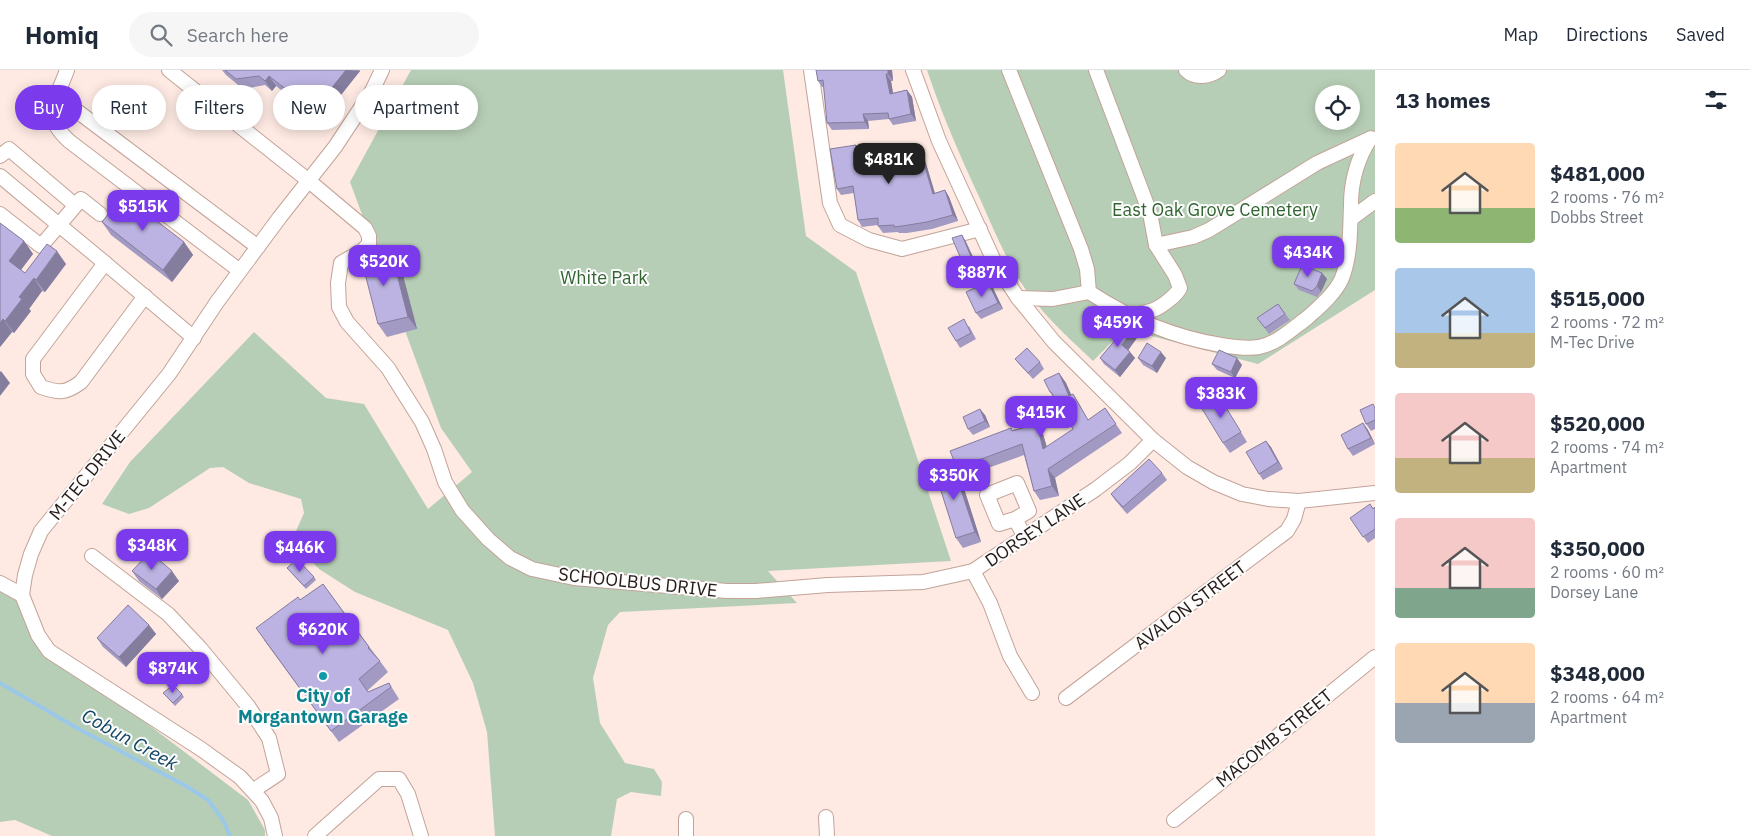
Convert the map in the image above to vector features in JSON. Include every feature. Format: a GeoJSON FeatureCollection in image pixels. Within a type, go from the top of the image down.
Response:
{"type":"FeatureCollection","features":[{"type":"Feature","properties":{"kind":"street"},"geometry":{"type":"LineString","coordinates":[[61,85],[67,70]]}},
{"type":"Feature","properties":{"kind":"street"},"geometry":{"type":"LineString","coordinates":[[168,70],[309,181]]}},
{"type":"Feature","properties":{"kind":"street","name":"M-TEC DRIVE"},"geometry":{"type":"LineString","coordinates":[[22,595],[31,554],[41,531],[169,374],[217,302],[336,147],[372,91],[382,70]]}},
{"type":"Feature","properties":{"kind":"street"},"geometry":{"type":"LineString","coordinates":[[812,70],[813,91],[830,203],[840,225],[869,240],[902,249],[980,229]]}},
{"type":"Feature","properties":{"kind":"street"},"geometry":{"type":"LineString","coordinates":[[913,70],[939,141],[995,263],[1018,298],[1054,342],[1153,440],[1213,482],[1242,494],[1299,502],[1375,493]]}},
{"type":"Feature","properties":{"kind":"street"},"geometry":{"type":"LineString","coordinates":[[1009,70],[1081,249],[1087,269],[1089,292]]}},
{"type":"Feature","properties":{"kind":"street"},"geometry":{"type":"LineString","coordinates":[[1096,70],[1150,213],[1156,245],[1175,275],[1180,288],[1170,299],[1152,311],[1130,316]]}},
{"type":"Feature","properties":{"kind":"street"},"geometry":{"type":"LineString","coordinates":[[1186,70],[1190,74],[1209,76],[1219,70]]}},
{"type":"Feature","properties":{"kind":"street"},"geometry":{"type":"LineString","coordinates":[[82,115],[258,247]]}},
{"type":"Feature","properties":{"kind":"street"},"geometry":{"type":"LineString","coordinates":[[58,130],[69,142],[240,271]]}},
{"type":"Feature","properties":{"kind":"street"},"geometry":{"type":"LineString","coordinates":[[1018,298],[1053,298],[1089,292],[1116,310],[1183,337],[1235,347],[1259,347],[1282,338],[1322,305],[1342,280],[1347,259],[1352,218],[1351,203],[1357,166],[1362,151],[1372,138]]}},
{"type":"Feature","properties":{"kind":"street"},"geometry":{"type":"LineString","coordinates":[[1156,245],[1193,237],[1208,230],[1317,163],[1372,138]]}},
{"type":"Feature","properties":{"kind":"street"},"geometry":{"type":"LineString","coordinates":[[0,156],[9,149],[75,206]]}},
{"type":"Feature","properties":{"kind":"street"},"geometry":{"type":"LineString","coordinates":[[0,176],[194,338]]}},
{"type":"Feature","properties":{"kind":"street","name":"SCHOOLBUS DRIVE"},"geometry":{"type":"LineString","coordinates":[[309,181],[352,216],[365,228],[369,236],[369,244],[362,251],[341,263],[338,283],[339,307],[347,322],[388,368],[422,422],[434,449],[445,482],[462,510],[488,540],[510,558],[532,569],[574,578],[727,591],[924,582],[974,571]]}},
{"type":"Feature","properties":{"kind":"street"},"geometry":{"type":"LineString","coordinates":[[0,214],[41,246],[81,199],[100,214]]}},
{"type":"Feature","properties":{"kind":"street"},"geometry":{"type":"LineString","coordinates":[[1352,218],[1375,201]]}},
{"type":"Feature","properties":{"kind":"street"},"geometry":{"type":"LineString","coordinates":[[105,263],[33,359],[33,374],[41,387],[54,391],[69,391],[81,382],[144,296]]}},
{"type":"Feature","properties":{"kind":"street"},"geometry":{"type":"LineString","coordinates":[[1152,311],[1156,327]]}},
{"type":"Feature","properties":{"kind":"street","name":"DORSEY LANE"},"geometry":{"type":"LineString","coordinates":[[1032,693],[1010,656],[990,603],[974,571],[1096,489],[1124,468],[1153,440]]}},
{"type":"Feature","properties":{"kind":"street","name":"AVALON STREET"},"geometry":{"type":"LineString","coordinates":[[1066,698],[1287,531],[1294,519],[1299,502]]}},
{"type":"Feature","properties":{"kind":"street"},"geometry":{"type":"LineString","coordinates":[[1015,519],[1025,537]]}},
{"type":"Feature","properties":{"kind":"street"},"geometry":{"type":"LineString","coordinates":[[92,556],[168,614],[200,648],[248,706],[269,738],[278,774],[254,790]]}},
{"type":"Feature","properties":{"kind":"street"},"geometry":{"type":"LineString","coordinates":[[0,583],[22,595],[38,635],[50,651],[201,749],[240,777],[262,800],[271,818],[275,836]]}},
{"type":"Feature","properties":{"kind":"street","name":"MACOMB STREET"},"geometry":{"type":"LineString","coordinates":[[1174,820],[1375,657]]}},
{"type":"Feature","properties":{"kind":"street"},"geometry":{"type":"LineString","coordinates":[[316,836],[379,779],[399,779],[408,794],[421,836]]}},
{"type":"Feature","properties":{"kind":"street"},"geometry":{"type":"LineString","coordinates":[[826,817],[827,836]]}},
{"type":"Feature","properties":{"kind":"street"},"geometry":{"type":"LineString","coordinates":[[686,819],[686,836]]}},
{"type":"Feature","properties":{"kind":"green space","name":"White Park"},"geometry":{"type":"Polygon","coordinates":[[[411,70],[783,70],[806,236],[856,272],[951,561],[768,571],[797,603],[620,612],[608,625],[593,678],[600,723],[625,763],[654,769],[662,782],[661,796],[631,792],[617,799],[611,836],[495,836],[487,732],[473,683],[448,630],[355,592],[319,569],[292,540],[304,513],[301,499],[249,483],[223,467],[210,468],[149,508],[129,514],[102,504],[130,462],[254,332],[326,398],[364,404],[428,509],[472,472],[441,428],[350,182],[378,130],[478,130],[478,85],[403,85],[411,70]]]}},
{"type":"Feature","properties":{"kind":"green space","name":"East Oak Grove Cemetery"},"geometry":{"type":"Polygon","coordinates":[[[927,70],[1375,70],[1375,290],[1258,364],[1125,329],[1093,361],[1042,311],[1017,276],[998,239],[945,120],[927,70]]]}},
{"type":"Feature","properties":{"kind":"green space"},"geometry":{"type":"Polygon","coordinates":[[[0,580],[22,595],[38,635],[67,663],[248,800],[265,830],[265,836],[52,836],[15,820],[0,822],[0,580]]]}},
{"type":"Feature","properties":{"kind":"building"},"geometry":{"type":"Polygon","coordinates":[[[225,70],[346,70],[334,85],[281,85],[269,76],[265,81],[259,76],[236,79],[225,70]]]}},
{"type":"Feature","properties":{"kind":"building"},"geometry":{"type":"Polygon","coordinates":[[[816,70],[888,70],[888,74],[886,74],[890,94],[907,90],[911,114],[889,119],[888,113],[863,114],[865,122],[827,123],[823,80],[818,81],[816,70]]]}},
{"type":"Feature","properties":{"kind":"building"},"geometry":{"type":"Polygon","coordinates":[[[917,144],[933,194],[945,190],[953,215],[927,222],[894,227],[894,225],[878,226],[878,218],[858,220],[853,186],[837,189],[830,149],[856,145],[856,149],[886,146],[887,150],[917,144]]]}},
{"type":"Feature","properties":{"kind":"building"},"geometry":{"type":"Polygon","coordinates":[[[123,195],[184,242],[163,270],[102,222],[123,195]]]}},
{"type":"Feature","properties":{"kind":"building"},"geometry":{"type":"Polygon","coordinates":[[[0,223],[24,241],[9,261],[25,273],[47,244],[57,251],[36,280],[34,278],[19,297],[22,299],[5,321],[3,319],[0,323],[0,223]]]}},
{"type":"Feature","properties":{"kind":"building"},"geometry":{"type":"Polygon","coordinates":[[[962,235],[974,264],[965,268],[952,238],[962,235]]]}},
{"type":"Feature","properties":{"kind":"building"},"geometry":{"type":"Polygon","coordinates":[[[391,251],[408,317],[378,324],[361,258],[391,251]]]}},
{"type":"Feature","properties":{"kind":"building"},"geometry":{"type":"Polygon","coordinates":[[[1302,265],[1322,273],[1317,286],[1312,291],[1294,284],[1302,265]]]}},
{"type":"Feature","properties":{"kind":"building"},"geometry":{"type":"Polygon","coordinates":[[[988,282],[998,303],[976,313],[966,292],[988,282]]]}},
{"type":"Feature","properties":{"kind":"building"},"geometry":{"type":"Polygon","coordinates":[[[1278,304],[1285,314],[1265,328],[1257,318],[1278,304]]]}},
{"type":"Feature","properties":{"kind":"building"},"geometry":{"type":"Polygon","coordinates":[[[964,319],[971,333],[956,341],[948,328],[964,319]]]}},
{"type":"Feature","properties":{"kind":"building"},"geometry":{"type":"Polygon","coordinates":[[[1128,323],[1134,328],[1122,345],[1130,352],[1115,370],[1100,358],[1116,339],[1112,337],[1120,326],[1124,328],[1128,323]]]}},
{"type":"Feature","properties":{"kind":"building"},"geometry":{"type":"Polygon","coordinates":[[[1147,343],[1161,352],[1152,366],[1138,358],[1147,343]]]}},
{"type":"Feature","properties":{"kind":"building"},"geometry":{"type":"Polygon","coordinates":[[[1027,348],[1040,362],[1028,373],[1015,359],[1027,348]]]}},
{"type":"Feature","properties":{"kind":"building"},"geometry":{"type":"Polygon","coordinates":[[[1219,350],[1237,358],[1231,372],[1212,364],[1219,350]]]}},
{"type":"Feature","properties":{"kind":"building"},"geometry":{"type":"Polygon","coordinates":[[[1059,373],[1069,396],[1073,394],[1088,420],[1105,408],[1116,424],[1048,469],[1052,486],[1034,491],[1022,444],[957,468],[950,451],[1011,428],[1012,431],[1037,424],[1043,449],[1073,429],[1044,380],[1059,373]]]}},
{"type":"Feature","properties":{"kind":"building"},"geometry":{"type":"Polygon","coordinates":[[[1219,396],[1241,432],[1223,443],[1201,407],[1219,396]]]}},
{"type":"Feature","properties":{"kind":"building"},"geometry":{"type":"Polygon","coordinates":[[[1373,404],[1375,420],[1366,424],[1360,410],[1373,404]]]}},
{"type":"Feature","properties":{"kind":"building"},"geometry":{"type":"Polygon","coordinates":[[[980,409],[985,421],[968,429],[963,417],[980,409]]]}},
{"type":"Feature","properties":{"kind":"building"},"geometry":{"type":"Polygon","coordinates":[[[1363,423],[1371,438],[1348,449],[1341,435],[1363,423]]]}},
{"type":"Feature","properties":{"kind":"building"},"geometry":{"type":"Polygon","coordinates":[[[1266,441],[1278,462],[1259,474],[1246,452],[1266,441]]]}},
{"type":"Feature","properties":{"kind":"building"},"geometry":{"type":"Polygon","coordinates":[[[1149,459],[1162,473],[1123,507],[1111,494],[1149,459]]]}},
{"type":"Feature","properties":{"kind":"building"},"geometry":{"type":"Polygon","coordinates":[[[952,463],[975,532],[956,538],[934,469],[952,463]]]}},
{"type":"Feature","properties":{"kind":"building"},"geometry":{"type":"Polygon","coordinates":[[[1370,504],[1373,509],[1375,507],[1375,529],[1363,537],[1350,518],[1370,504]]]}},
{"type":"Feature","properties":{"kind":"building"},"geometry":{"type":"Polygon","coordinates":[[[150,552],[172,571],[156,589],[132,571],[150,552]]]}},
{"type":"Feature","properties":{"kind":"building"},"geometry":{"type":"Polygon","coordinates":[[[297,559],[314,577],[304,586],[287,568],[297,559]]]}},
{"type":"Feature","properties":{"kind":"building","name":"City of Morgantown Garage"},"geometry":{"type":"Polygon","coordinates":[[[323,584],[368,648],[380,661],[359,679],[368,692],[389,683],[391,687],[331,731],[256,628],[298,597],[300,600],[323,584]]]}},
{"type":"Feature","properties":{"kind":"building"},"geometry":{"type":"Polygon","coordinates":[[[128,605],[149,625],[119,657],[97,638],[128,605]]]}},
{"type":"Feature","properties":{"kind":"building"},"geometry":{"type":"Polygon","coordinates":[[[173,685],[182,694],[173,703],[163,693],[173,685]]]}},
{"type":"Feature","properties":{"kind":"waterway","name":"Cobun Creek"},"geometry":{"type":"LineString","coordinates":[[0,683],[75,727],[186,786],[208,800],[223,820],[230,836]]}},
{"type":"Feature","properties":{"kind":"place","name":"City of Morgantown Garage"},"geometry":{"type":"Point","coordinates":[323,676]}}]}
